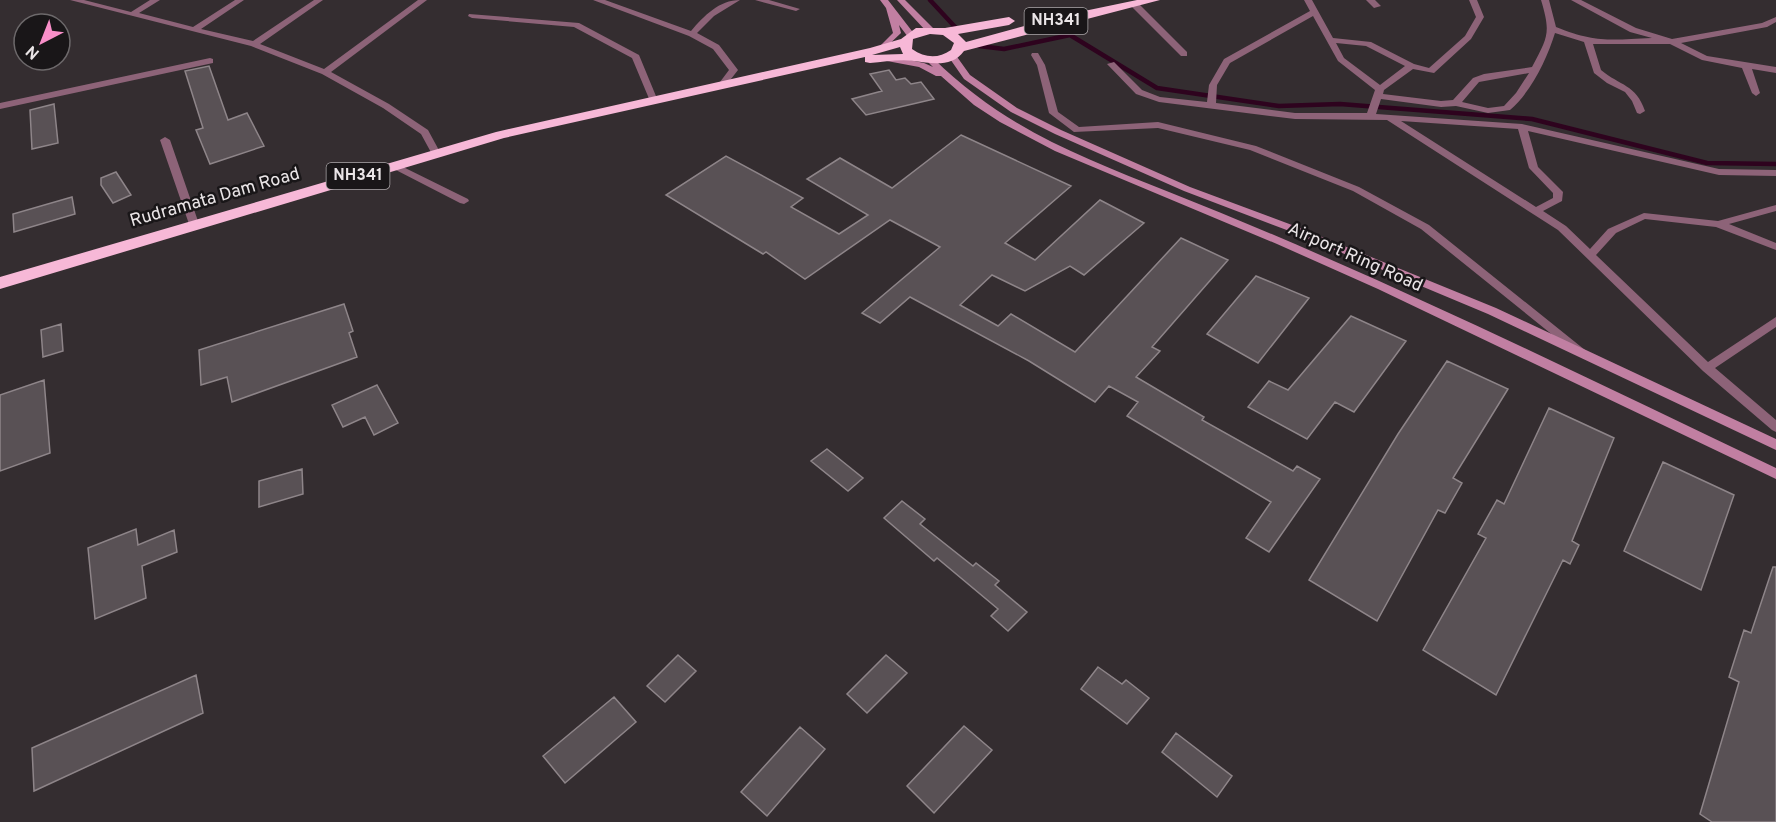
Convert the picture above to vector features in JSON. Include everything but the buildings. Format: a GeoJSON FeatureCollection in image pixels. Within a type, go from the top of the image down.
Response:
{"type":"FeatureCollection","features":[{"type":"Feature","properties":{"kind":"highway","name":"NH341"},"geometry":{"type":"LineString","coordinates":[[878,54],[908,38],[930,30],[946,32],[1114,0]]}},
{"type":"Feature","properties":{"kind":"highway","name":"NH341"},"geometry":{"type":"LineString","coordinates":[[721,86],[878,54],[930,60],[1065,19],[1154,0]]}},
{"type":"Feature","properties":{"kind":"highway"},"geometry":{"type":"LineString","coordinates":[[946,32],[958,39],[956,52]]}},
{"type":"Feature","properties":{"kind":"highway"},"geometry":{"type":"LineString","coordinates":[[908,38],[906,50],[915,57]]}},
{"type":"Feature","properties":{"kind":"highway","name":"Rudramata Dam Road"},"geometry":{"type":"LineString","coordinates":[[0,283],[501,135],[721,86]]}},
{"type":"Feature","properties":{"kind":"main road"},"geometry":{"type":"LineString","coordinates":[[901,0],[930,30]]}},
{"type":"Feature","properties":{"kind":"main road"},"geometry":{"type":"LineString","coordinates":[[887,3],[908,38]]}},
{"type":"Feature","properties":{"kind":"main road"},"geometry":{"type":"LineString","coordinates":[[887,3],[897,33],[878,54],[921,65],[951,84]]}},
{"type":"Feature","properties":{"kind":"main road","name":"Airport Ring Road"},"geometry":{"type":"LineString","coordinates":[[956,52],[967,77],[1014,110],[1058,132],[1187,189],[1296,230],[1492,311],[1776,445]]}},
{"type":"Feature","properties":{"kind":"main road","name":"Airport Ring Road"},"geometry":{"type":"LineString","coordinates":[[930,60],[951,84],[1001,121],[1053,148],[1335,265],[1538,358],[1776,474]]}},
{"type":"Feature","properties":{"kind":"street"},"geometry":{"type":"LineString","coordinates":[[74,0],[254,44],[325,72],[386,106],[425,132],[436,154]]}},
{"type":"Feature","properties":{"kind":"street"},"geometry":{"type":"LineString","coordinates":[[134,13],[156,0]]}},
{"type":"Feature","properties":{"kind":"street"},"geometry":{"type":"LineString","coordinates":[[195,29],[240,0]]}},
{"type":"Feature","properties":{"kind":"street"},"geometry":{"type":"LineString","coordinates":[[254,44],[319,0]]}},
{"type":"Feature","properties":{"kind":"street"},"geometry":{"type":"LineString","coordinates":[[325,72],[423,0]]}},
{"type":"Feature","properties":{"kind":"street"},"geometry":{"type":"LineString","coordinates":[[598,0],[692,34],[716,47],[734,70],[721,86]]}},
{"type":"Feature","properties":{"kind":"street"},"geometry":{"type":"LineString","coordinates":[[692,34],[711,14],[736,0]]}},
{"type":"Feature","properties":{"kind":"street"},"geometry":{"type":"LineString","coordinates":[[759,0],[796,9]]}},
{"type":"Feature","properties":{"kind":"street"},"geometry":{"type":"LineString","coordinates":[[1308,0],[1341,59],[1388,117],[1562,228],[1707,368],[1776,427]]}},
{"type":"Feature","properties":{"kind":"street"},"geometry":{"type":"LineString","coordinates":[[1329,40],[1368,44],[1411,66],[1426,71],[1434,70],[1468,37],[1480,17],[1473,0]]}},
{"type":"Feature","properties":{"kind":"street"},"geometry":{"type":"LineString","coordinates":[[1111,64],[1139,92],[1147,96],[1212,99],[1295,116],[1375,102],[1456,103],[1488,110],[1506,108],[1513,104],[1535,69],[1553,29],[1545,0]]}},
{"type":"Feature","properties":{"kind":"street"},"geometry":{"type":"LineString","coordinates":[[1575,0],[1634,30],[1672,42],[1705,58],[1776,70]]}},
{"type":"Feature","properties":{"kind":"street"},"geometry":{"type":"LineString","coordinates":[[1134,4],[1184,54]]}},
{"type":"Feature","properties":{"kind":"street"},"geometry":{"type":"LineString","coordinates":[[1212,99],[1216,76],[1227,61],[1315,12]]}},
{"type":"Feature","properties":{"kind":"street"},"geometry":{"type":"LineString","coordinates":[[472,16],[576,26],[636,57],[654,101]]}},
{"type":"Feature","properties":{"kind":"street"},"geometry":{"type":"LineString","coordinates":[[1553,29],[1588,41],[1604,43],[1658,39],[1672,42],[1764,25],[1776,19]]}},
{"type":"Feature","properties":{"kind":"street"},"geometry":{"type":"LineString","coordinates":[[1588,41],[1597,71],[1632,91],[1640,111]]}},
{"type":"Feature","properties":{"kind":"street"},"geometry":{"type":"LineString","coordinates":[[1035,55],[1041,65],[1054,113],[1077,130],[1158,125],[1253,148],[1356,189],[1425,227],[1585,355]]}},
{"type":"Feature","properties":{"kind":"street"},"geometry":{"type":"LineString","coordinates":[[0,106],[210,61]]}},
{"type":"Feature","properties":{"kind":"street"},"geometry":{"type":"LineString","coordinates":[[1375,102],[1411,66]]}},
{"type":"Feature","properties":{"kind":"street"},"geometry":{"type":"LineString","coordinates":[[1746,66],[1756,93]]}},
{"type":"Feature","properties":{"kind":"street"},"geometry":{"type":"LineString","coordinates":[[1456,103],[1476,80],[1535,69]]}},
{"type":"Feature","properties":{"kind":"street"},"geometry":{"type":"LineString","coordinates":[[1388,117],[1522,127],[1719,172],[1776,173]]}},
{"type":"Feature","properties":{"kind":"street"},"geometry":{"type":"LineString","coordinates":[[1522,127],[1534,168],[1558,192],[1553,204],[1535,211]]}},
{"type":"Feature","properties":{"kind":"street"},"geometry":{"type":"LineString","coordinates":[[165,140],[194,224]]}},
{"type":"Feature","properties":{"kind":"street"},"geometry":{"type":"LineString","coordinates":[[395,166],[464,201]]}},
{"type":"Feature","properties":{"kind":"street"},"geometry":{"type":"LineString","coordinates":[[1718,224],[1776,208]]}},
{"type":"Feature","properties":{"kind":"street"},"geometry":{"type":"LineString","coordinates":[[1590,255],[1612,231],[1644,216],[1718,224],[1776,247]]}},
{"type":"Feature","properties":{"kind":"street"},"geometry":{"type":"LineString","coordinates":[[1707,368],[1776,321]]}},
{"type":"Feature","properties":{"kind":"waterway"},"geometry":{"type":"LineString","coordinates":[[930,0],[956,28]]}},
{"type":"Feature","properties":{"kind":"waterway"},"geometry":{"type":"LineString","coordinates":[[979,46],[1004,49],[1070,35],[1157,88],[1279,106],[1340,104],[1532,119],[1707,163],[1776,164]]}}]}
